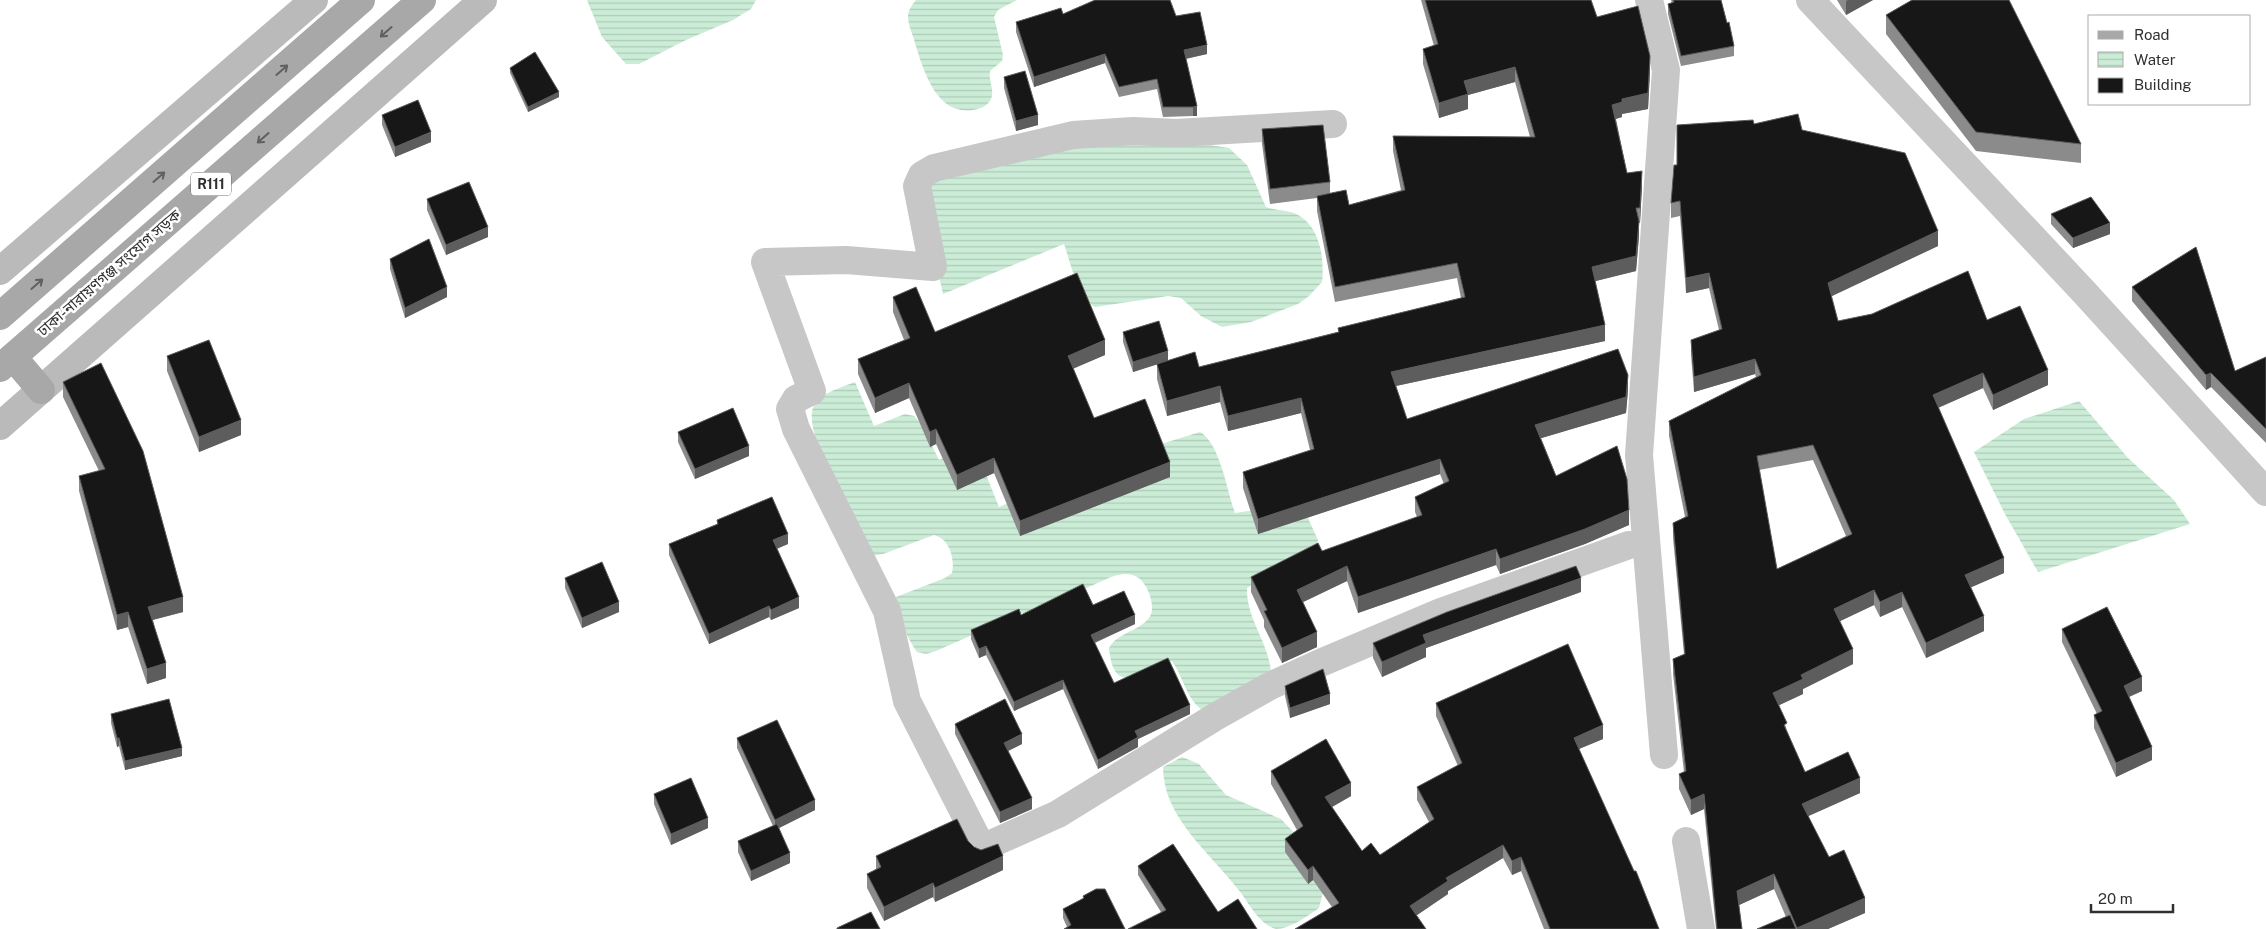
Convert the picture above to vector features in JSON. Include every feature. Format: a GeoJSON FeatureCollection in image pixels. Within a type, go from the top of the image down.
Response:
{"type":"FeatureCollection","features":[{"type":"Feature","properties":{"kind":"main road","name":"R111"},"geometry":{"type":"LineString","coordinates":[[0,316],[361,0]]}},
{"type":"Feature","properties":{"kind":"main road","name":"ঢাকা-নারায়ণগঞ্জ সংযোগ সড়ক"},"geometry":{"type":"LineString","coordinates":[[7,362],[422,0]]}},
{"type":"Feature","properties":{"kind":"main road"},"geometry":{"type":"LineString","coordinates":[[7,362],[41,390]]}},
{"type":"Feature","properties":{"kind":"street"},"geometry":{"type":"LineString","coordinates":[[0,271],[314,0]]}},
{"type":"Feature","properties":{"kind":"street"},"geometry":{"type":"LineString","coordinates":[[0,426],[483,0]]}},
{"type":"Feature","properties":{"kind":"street"},"geometry":{"type":"LineString","coordinates":[[1649,0],[1666,70],[1639,455],[1664,755]]}},
{"type":"Feature","properties":{"kind":"street"},"geometry":{"type":"LineString","coordinates":[[1810,0],[2084,292],[2266,492]]}},
{"type":"Feature","properties":{"kind":"street"},"geometry":{"type":"LineString","coordinates":[[1333,124],[1176,133],[1134,130],[1074,135],[934,168],[922,175],[917,186],[933,267],[846,260],[765,262],[812,391],[796,399],[790,409],[796,429],[888,611],[907,701],[982,848],[1058,814],[1215,717],[1270,686],[1441,612],[1629,545]]}},
{"type":"Feature","properties":{"kind":"street"},"geometry":{"type":"LineString","coordinates":[[1686,842],[1701,929]]}},
{"type":"Feature","properties":{"kind":"water"},"geometry":{"type":"Polygon","coordinates":[[[587,0],[756,0],[751,9],[733,20],[686,40],[639,64],[626,64],[602,37],[587,0]]]}},
{"type":"Feature","properties":{"kind":"water"},"geometry":{"type":"Polygon","coordinates":[[[916,0],[1017,0],[998,10],[994,17],[1003,55],[1002,61],[990,71],[992,98],[984,106],[973,110],[960,110],[949,106],[933,88],[922,65],[909,23],[909,12],[916,0]]]}},
{"type":"Feature","properties":{"kind":"water"},"geometry":{"type":"Polygon","coordinates":[[[1076,143],[1197,143],[1229,148],[1247,165],[1266,207],[1294,213],[1309,224],[1315,233],[1321,252],[1322,282],[1309,296],[1298,304],[1251,322],[1222,327],[1201,316],[1181,298],[1168,296],[1095,307],[1089,302],[1079,287],[1064,244],[943,294],[936,262],[926,183],[1076,143]]]}},
{"type":"Feature","properties":{"kind":"water"},"geometry":{"type":"Polygon","coordinates":[[[855,382],[874,426],[905,414],[914,416],[922,425],[939,460],[974,445],[999,507],[1045,487],[1158,445],[1200,432],[1213,446],[1218,457],[1235,513],[1255,510],[1307,516],[1318,540],[1316,550],[1247,588],[1250,610],[1266,650],[1271,671],[1203,710],[1193,701],[1172,661],[1131,677],[1123,677],[1117,673],[1112,664],[1109,648],[1117,639],[1144,623],[1149,618],[1152,608],[1152,602],[1145,585],[1134,575],[1128,574],[1111,577],[1033,612],[1022,613],[936,651],[926,654],[917,652],[900,618],[896,597],[945,578],[952,573],[952,556],[948,545],[934,535],[883,554],[875,555],[868,551],[832,479],[816,438],[812,421],[813,408],[820,398],[855,382]]]}},
{"type":"Feature","properties":{"kind":"water"},"geometry":{"type":"Polygon","coordinates":[[[2079,401],[2128,458],[2174,500],[2190,524],[2038,572],[2005,514],[1974,452],[2024,419],[2079,401]]]}},
{"type":"Feature","properties":{"kind":"water"},"geometry":{"type":"Polygon","coordinates":[[[1182,757],[1199,764],[1226,795],[1281,819],[1303,842],[1325,884],[1319,908],[1287,927],[1276,929],[1258,917],[1237,888],[1190,833],[1179,818],[1171,802],[1165,785],[1163,767],[1182,757]]]}},
{"type":"Feature","properties":{"kind":"building"},"geometry":{"type":"Polygon","coordinates":[[[1095,0],[1170,0],[1176,16],[1200,12],[1207,45],[1184,50],[1197,106],[1163,107],[1157,79],[1119,87],[1105,54],[1034,77],[1016,22],[1061,8],[1063,14],[1095,0]]]}},
{"type":"Feature","properties":{"kind":"building"},"geometry":{"type":"Polygon","coordinates":[[[1425,0],[1591,0],[1597,17],[1638,6],[1650,56],[1648,93],[1622,99],[1622,102],[1612,105],[1627,173],[1642,171],[1640,208],[1636,208],[1639,221],[1636,256],[1592,267],[1605,325],[1391,372],[1407,419],[1618,349],[1628,375],[1626,397],[1535,425],[1556,476],[1617,446],[1627,479],[1629,510],[1585,529],[1500,559],[1496,549],[1358,597],[1347,566],[1297,590],[1317,632],[1282,648],[1264,611],[1267,610],[1251,577],[1318,543],[1322,551],[1422,515],[1415,497],[1449,481],[1440,459],[1258,519],[1243,472],[1314,449],[1301,398],[1228,416],[1220,386],[1167,401],[1157,364],[1195,352],[1199,367],[1339,332],[1338,328],[1465,297],[1457,263],[1335,287],[1317,196],[1346,190],[1349,205],[1405,190],[1393,136],[1535,137],[1515,67],[1464,81],[1468,94],[1439,103],[1423,49],[1438,44],[1425,0]]]}},
{"type":"Feature","properties":{"kind":"building"},"geometry":{"type":"Polygon","coordinates":[[[1673,0],[1721,0],[1727,23],[1729,22],[1734,46],[1681,56],[1668,4],[1674,2],[1673,0]]]}},
{"type":"Feature","properties":{"kind":"building"},"geometry":{"type":"Polygon","coordinates":[[[1912,0],[2009,0],[2081,144],[1976,132],[1886,15],[1912,0]]]}},
{"type":"Feature","properties":{"kind":"building"},"geometry":{"type":"Polygon","coordinates":[[[535,52],[559,92],[528,107],[510,68],[535,52]]]}},
{"type":"Feature","properties":{"kind":"building"},"geometry":{"type":"Polygon","coordinates":[[[1025,71],[1038,115],[1016,121],[1004,77],[1025,71]]]}},
{"type":"Feature","properties":{"kind":"building"},"geometry":{"type":"Polygon","coordinates":[[[418,100],[431,132],[395,147],[382,115],[418,100]]]}},
{"type":"Feature","properties":{"kind":"building"},"geometry":{"type":"Polygon","coordinates":[[[1798,114],[1802,130],[1905,153],[1938,231],[1828,283],[1838,321],[1872,314],[1968,271],[1987,320],[2020,306],[2048,370],[1993,395],[1983,373],[1933,395],[2004,558],[1965,575],[1984,616],[1926,643],[1902,592],[1880,602],[1874,590],[1834,609],[1853,649],[1801,675],[1803,679],[1773,693],[1787,723],[1784,725],[1805,772],[1848,752],[1860,778],[1802,804],[1829,857],[1844,850],[1865,898],[1797,928],[1774,874],[1737,891],[1742,929],[1717,929],[1704,794],[1691,800],[1679,774],[1686,771],[1673,659],[1685,654],[1673,523],[1688,516],[1669,421],[1761,375],[1755,359],[1694,377],[1691,340],[1722,329],[1709,273],[1686,278],[1680,201],[1671,203],[1674,165],[1677,165],[1677,125],[1753,120],[1754,124],[1798,114]],[[1813,445],[1757,456],[1777,569],[1852,534],[1813,445]]]}},
{"type":"Feature","properties":{"kind":"building"},"geometry":{"type":"Polygon","coordinates":[[[1323,125],[1330,182],[1270,189],[1262,129],[1323,125]]]}},
{"type":"Feature","properties":{"kind":"building"},"geometry":{"type":"Polygon","coordinates":[[[469,182],[488,227],[446,245],[427,199],[469,182]]]}},
{"type":"Feature","properties":{"kind":"building"},"geometry":{"type":"Polygon","coordinates":[[[2091,197],[2110,223],[2073,238],[2051,214],[2091,197]]]}},
{"type":"Feature","properties":{"kind":"building"},"geometry":{"type":"Polygon","coordinates":[[[429,239],[447,287],[405,308],[390,259],[429,239]]]}},
{"type":"Feature","properties":{"kind":"building"},"geometry":{"type":"Polygon","coordinates":[[[2196,247],[2235,371],[2266,357],[2266,429],[2211,373],[2206,375],[2132,287],[2196,247]]]}},
{"type":"Feature","properties":{"kind":"building"},"geometry":{"type":"Polygon","coordinates":[[[1077,273],[1105,340],[1068,356],[1094,418],[1145,399],[1170,462],[1020,521],[994,458],[957,475],[936,429],[930,432],[909,383],[875,398],[858,359],[910,338],[893,297],[916,287],[935,332],[1077,273]]]}},
{"type":"Feature","properties":{"kind":"building"},"geometry":{"type":"Polygon","coordinates":[[[1159,321],[1168,351],[1133,362],[1123,332],[1159,321]]]}},
{"type":"Feature","properties":{"kind":"building"},"geometry":{"type":"Polygon","coordinates":[[[209,340],[241,420],[199,437],[167,356],[209,340]]]}},
{"type":"Feature","properties":{"kind":"building"},"geometry":{"type":"Polygon","coordinates":[[[101,363],[143,451],[183,597],[148,607],[166,663],[147,669],[128,612],[117,615],[79,476],[105,469],[63,382],[101,363]]]}},
{"type":"Feature","properties":{"kind":"building"},"geometry":{"type":"Polygon","coordinates":[[[733,408],[749,446],[695,469],[678,432],[733,408]]]}},
{"type":"Feature","properties":{"kind":"building"},"geometry":{"type":"Polygon","coordinates":[[[772,497],[788,534],[773,540],[799,597],[771,610],[769,606],[709,634],[669,544],[718,524],[717,520],[772,497]]]}},
{"type":"Feature","properties":{"kind":"building"},"geometry":{"type":"Polygon","coordinates":[[[602,562],[619,602],[582,618],[565,578],[602,562]]]}},
{"type":"Feature","properties":{"kind":"building"},"geometry":{"type":"Polygon","coordinates":[[[1576,566],[1581,578],[1423,635],[1426,643],[1382,662],[1373,643],[1447,612],[1576,566]]]}},
{"type":"Feature","properties":{"kind":"building"},"geometry":{"type":"Polygon","coordinates":[[[1083,584],[1093,605],[1124,591],[1135,615],[1091,635],[1114,683],[1168,658],[1190,705],[1135,731],[1138,737],[1098,760],[1063,680],[1014,702],[986,646],[979,649],[971,630],[1019,609],[1021,615],[1083,584]]]}},
{"type":"Feature","properties":{"kind":"building"},"geometry":{"type":"Polygon","coordinates":[[[2107,607],[2142,677],[2124,686],[2152,747],[2116,763],[2094,715],[2102,711],[2062,629],[2107,607]]]}},
{"type":"Feature","properties":{"kind":"building"},"geometry":{"type":"Polygon","coordinates":[[[1568,644],[1603,725],[1574,738],[1634,871],[1636,871],[1659,929],[1550,929],[1521,857],[1512,861],[1503,845],[1446,878],[1448,881],[1410,906],[1426,929],[1295,929],[1339,903],[1313,866],[1308,870],[1285,839],[1303,826],[1271,771],[1326,739],[1351,783],[1325,797],[1362,851],[1371,843],[1380,855],[1434,819],[1417,787],[1462,763],[1436,703],[1568,644]]]}},
{"type":"Feature","properties":{"kind":"building"},"geometry":{"type":"Polygon","coordinates":[[[1323,669],[1330,694],[1290,708],[1285,686],[1323,669]]]}},
{"type":"Feature","properties":{"kind":"building"},"geometry":{"type":"Polygon","coordinates":[[[169,699],[182,748],[125,761],[111,714],[169,699]]]}},
{"type":"Feature","properties":{"kind":"building"},"geometry":{"type":"Polygon","coordinates":[[[1005,699],[1022,734],[1004,743],[1032,798],[1000,812],[955,724],[1005,699]]]}},
{"type":"Feature","properties":{"kind":"building"},"geometry":{"type":"Polygon","coordinates":[[[777,720],[815,800],[775,820],[737,738],[777,720]]]}},
{"type":"Feature","properties":{"kind":"building"},"geometry":{"type":"Polygon","coordinates":[[[691,778],[708,818],[671,834],[654,794],[691,778]]]}},
{"type":"Feature","properties":{"kind":"building"},"geometry":{"type":"Polygon","coordinates":[[[957,819],[968,841],[974,847],[981,850],[998,844],[1003,856],[935,888],[933,883],[884,907],[867,874],[881,867],[876,856],[957,819]]]}},
{"type":"Feature","properties":{"kind":"building"},"geometry":{"type":"Polygon","coordinates":[[[777,824],[790,853],[751,871],[738,841],[777,824]]]}},
{"type":"Feature","properties":{"kind":"building"},"geometry":{"type":"Polygon","coordinates":[[[1173,844],[1218,912],[1238,899],[1257,929],[1128,929],[1166,910],[1138,866],[1173,844]]]}},
{"type":"Feature","properties":{"kind":"building"},"geometry":{"type":"Polygon","coordinates":[[[1096,889],[1105,889],[1125,929],[1064,929],[1071,925],[1063,909],[1096,889]]]}},
{"type":"Feature","properties":{"kind":"building"},"geometry":{"type":"Polygon","coordinates":[[[871,912],[880,929],[837,929],[837,928],[871,912]]]}},
{"type":"Feature","properties":{"kind":"building"},"geometry":{"type":"Polygon","coordinates":[[[1790,915],[1796,929],[1757,929],[1790,915]]]}}]}
